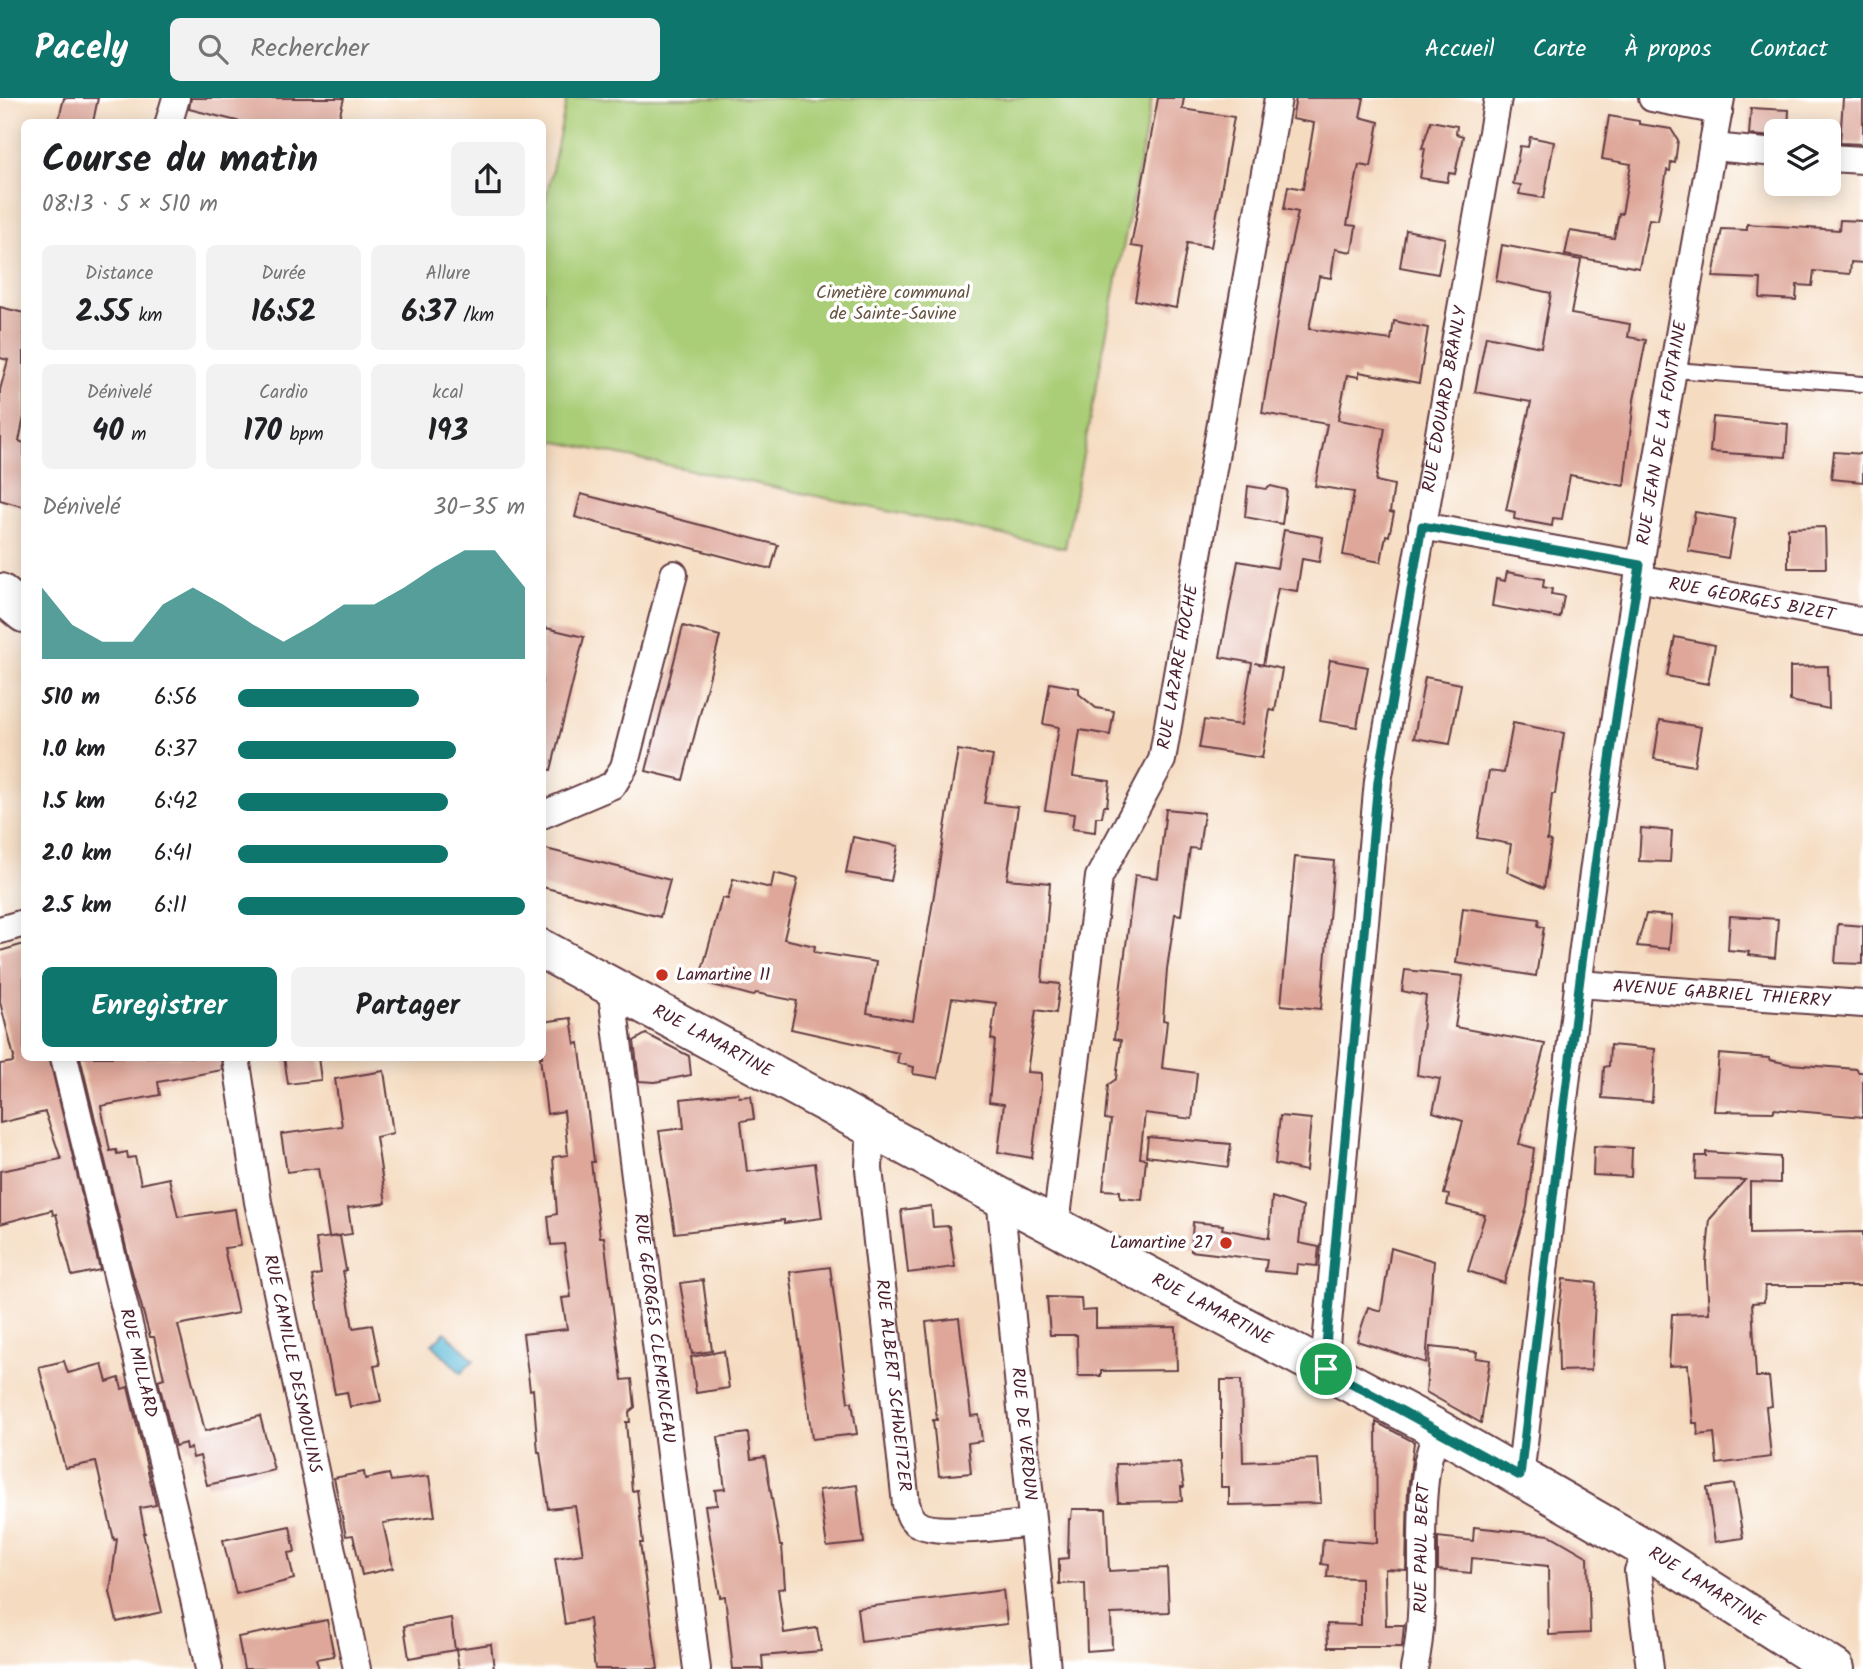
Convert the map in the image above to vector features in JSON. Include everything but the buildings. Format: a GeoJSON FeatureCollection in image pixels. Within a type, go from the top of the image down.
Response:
{"type":"FeatureCollection","features":[{"type":"Feature","properties":{"kind":"street"},"geometry":{"type":"LineString","coordinates":[[170,119],[176,98]]}},
{"type":"Feature","properties":{"kind":"street","name":"RUE LAZARE HOCHE"},"geometry":{"type":"LineString","coordinates":[[1056,1225],[1099,877],[1161,760],[1278,98]]}},
{"type":"Feature","properties":{"kind":"street","name":"RUE ÉDOUARD BRANLY"},"geometry":{"type":"LineString","coordinates":[[1326,1369],[1326,1345],[1378,781],[1498,98]]}},
{"type":"Feature","properties":{"kind":"street"},"geometry":{"type":"LineString","coordinates":[[1652,98],[1720,104]]}},
{"type":"Feature","properties":{"kind":"street","name":"RUE JEAN DE LA FONTAINE"},"geometry":{"type":"LineString","coordinates":[[1520,1476],[1600,821],[1639,572],[1720,104]]}},
{"type":"Feature","properties":{"kind":"street"},"geometry":{"type":"LineString","coordinates":[[1713,147],[1764,152]]}},
{"type":"Feature","properties":{"kind":"street"},"geometry":{"type":"LineString","coordinates":[[1841,159],[1863,160]]}},
{"type":"Feature","properties":{"kind":"street","name":"RUE GEORGES BIZET"},"geometry":{"type":"LineString","coordinates":[[1422,526],[1863,621]]}},
{"type":"Feature","properties":{"kind":"street"},"geometry":{"type":"LineString","coordinates":[[546,814],[613,785],[624,767],[674,574]]}},
{"type":"Feature","properties":{"kind":"street"},"geometry":{"type":"LineString","coordinates":[[0,930],[21,924]]}},
{"type":"Feature","properties":{"kind":"street","name":"RUE LAMARTINE"},"geometry":{"type":"LineString","coordinates":[[546,951],[1437,1429],[1648,1550],[1835,1669]]}},
{"type":"Feature","properties":{"kind":"street","name":"AVENUE GABRIEL THIERRY"},"geometry":{"type":"LineString","coordinates":[[1578,984],[1863,1004]]}},
{"type":"Feature","properties":{"kind":"street","name":"RUE GEORGES CLEMENCEAU"},"geometry":{"type":"LineString","coordinates":[[611,986],[697,1669]]}},
{"type":"Feature","properties":{"kind":"street","name":"RUE MILLARD"},"geometry":{"type":"LineString","coordinates":[[65,1061],[181,1539],[209,1669]]}},
{"type":"Feature","properties":{"kind":"street","name":"RUE CAMILLE DESMOULINS"},"geometry":{"type":"LineString","coordinates":[[237,1061],[258,1202],[357,1669]]}},
{"type":"Feature","properties":{"kind":"street","name":"RUE ALBERT SCHWEITZER"},"geometry":{"type":"LineString","coordinates":[[873,1128],[869,1169],[906,1504],[912,1520],[926,1529],[950,1530],[1032,1523]]}},
{"type":"Feature","properties":{"kind":"street","name":"RUE DE VERDUN"},"geometry":{"type":"LineString","coordinates":[[1000,1197],[1047,1669]]}},
{"type":"Feature","properties":{"kind":"street","name":"RUE PAUL BERT"},"geometry":{"type":"LineString","coordinates":[[1414,1669],[1422,1613],[1422,1544],[1427,1465],[1437,1429]]}},
{"type":"Feature","properties":{"kind":"street"},"geometry":{"type":"LineString","coordinates":[[1648,1550],[1638,1571],[1650,1669]]}},
{"type":"Feature","properties":{"kind":"lane"},"geometry":{"type":"LineString","coordinates":[[1674,370],[1863,384]]}},
{"type":"Feature","properties":{"kind":"green space","name":"Cimetière communal de Sainte-Savine"},"geometry":{"type":"Polygon","coordinates":[[[567,98],[1152,98],[1065,548],[546,440],[546,199],[567,98]]]}},
{"type":"Feature","properties":{"kind":"water"},"geometry":{"type":"Polygon","coordinates":[[[445,1332],[474,1360],[461,1373],[432,1344],[445,1332]]]}},
{"type":"Feature","properties":{"kind":"place","name":"Lamartine 11"},"geometry":{"type":"Point","coordinates":[662,975]}},
{"type":"Feature","properties":{"kind":"place","name":"Lamartine 27"},"geometry":{"type":"Point","coordinates":[1226,1243]}},
{"type":"Feature","properties":{"kind":"route"},"geometry":{"type":"LineString","coordinates":[[1422,526],[1640,565],[1600,821],[1520,1476],[1326,1369],[1326,1345],[1378,781],[1422,526]]}}]}
